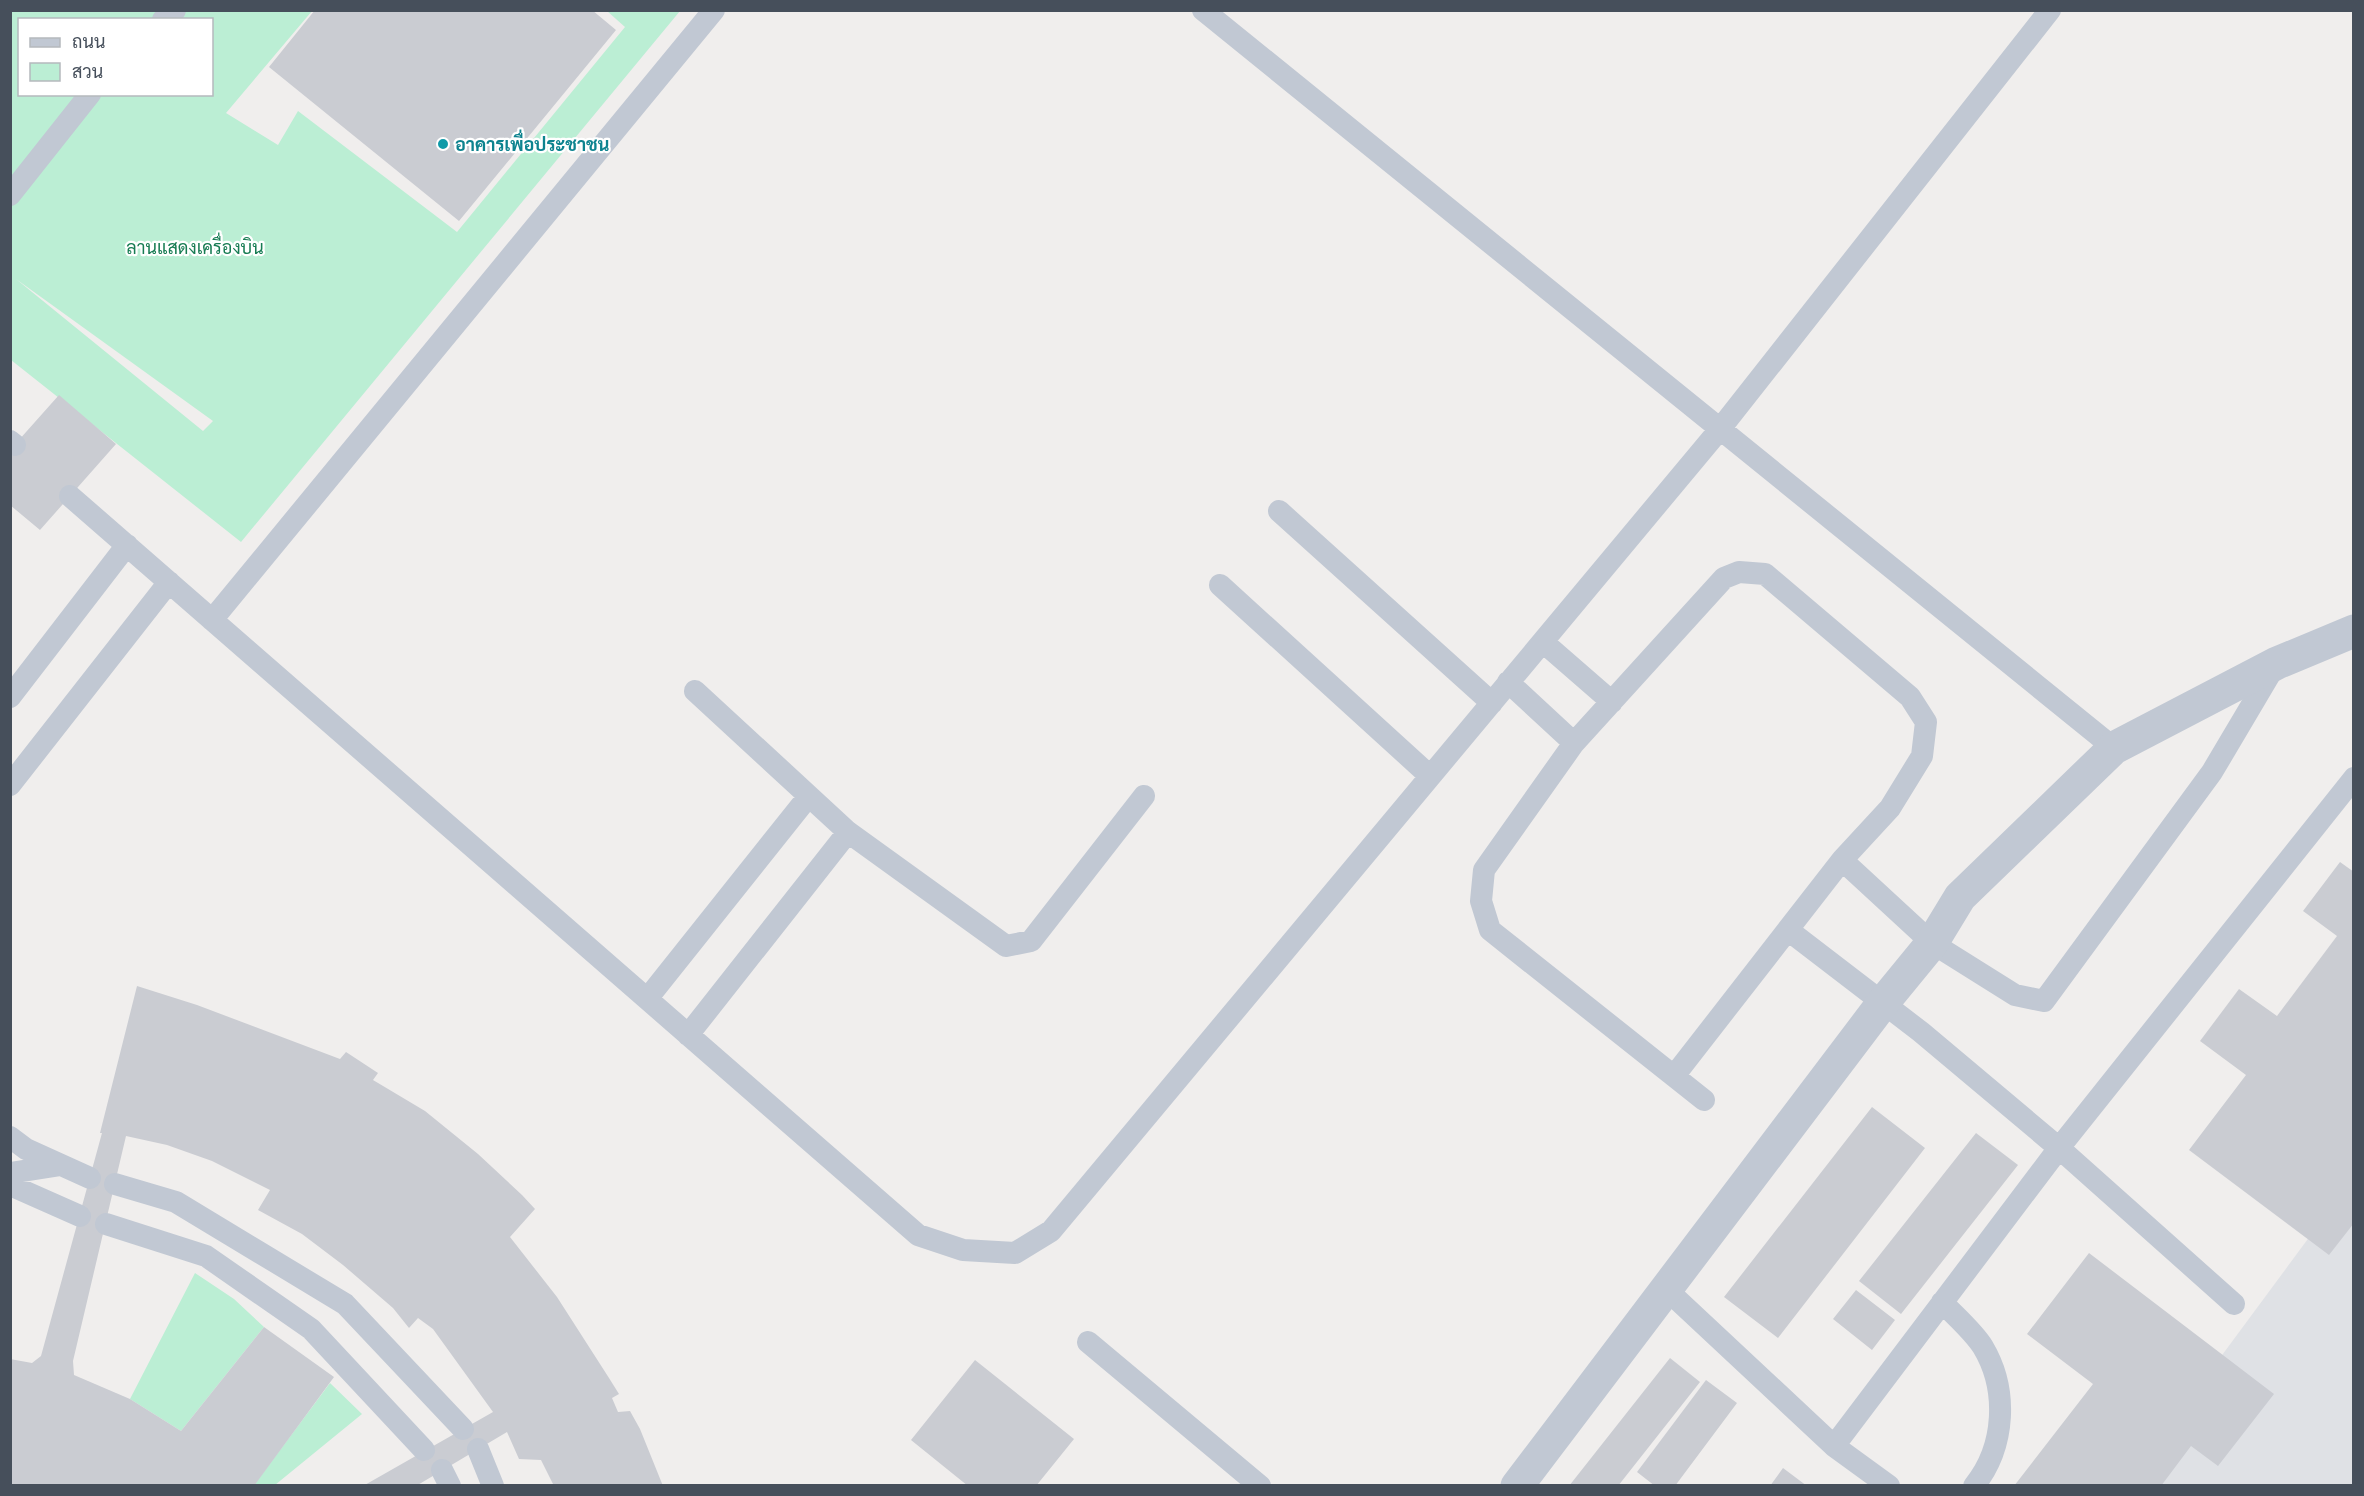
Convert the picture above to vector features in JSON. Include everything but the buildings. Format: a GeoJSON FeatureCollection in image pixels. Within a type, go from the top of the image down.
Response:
{"type":"FeatureCollection","features":[{"type":"Feature","properties":{"kind":"street"},"geometry":{"type":"LineString","coordinates":[[1517,1485],[1882,1004],[1932,943],[1960,897],[2114,748],[2277,663],[2354,632]]}},
{"type":"Feature","properties":{"kind":"lane"},"geometry":{"type":"LineString","coordinates":[[212,620],[714,10]]}},
{"type":"Feature","properties":{"kind":"lane"},"geometry":{"type":"LineString","coordinates":[[1203,10],[2114,748]]}},
{"type":"Feature","properties":{"kind":"lane"},"geometry":{"type":"LineString","coordinates":[[70,496],[918,1235],[963,1250],[1015,1253],[1051,1231],[1543,642],[1720,429],[2050,10]]}},
{"type":"Feature","properties":{"kind":"lane"},"geometry":{"type":"LineString","coordinates":[[10,195],[88,96]]}},
{"type":"Feature","properties":{"kind":"lane"},"geometry":{"type":"LineString","coordinates":[[1279,511],[1492,703]]}},
{"type":"Feature","properties":{"kind":"lane"},"geometry":{"type":"LineString","coordinates":[[10,697],[127,545]]}},
{"type":"Feature","properties":{"kind":"lane"},"geometry":{"type":"LineString","coordinates":[[1674,1076],[1842,860],[1890,808],[1922,756],[1926,722],[1910,697],[1765,574],[1739,572],[1724,578],[1574,743],[1484,870],[1481,901],[1490,930],[1704,1100]]}},
{"type":"Feature","properties":{"kind":"lane"},"geometry":{"type":"LineString","coordinates":[[10,785],[168,582]]}},
{"type":"Feature","properties":{"kind":"lane"},"geometry":{"type":"LineString","coordinates":[[1220,585],[1430,776]]}},
{"type":"Feature","properties":{"kind":"lane"},"geometry":{"type":"LineString","coordinates":[[1543,642],[1612,702]]}},
{"type":"Feature","properties":{"kind":"lane"},"geometry":{"type":"LineString","coordinates":[[1842,860],[1932,943],[2015,995],[2044,1001],[2212,772],[2277,663]]}},
{"type":"Feature","properties":{"kind":"lane"},"geometry":{"type":"LineString","coordinates":[[1508,682],[1574,743]]}},
{"type":"Feature","properties":{"kind":"lane"},"geometry":{"type":"LineString","coordinates":[[695,691],[848,832],[1005,946],[1031,941],[1144,796]]}},
{"type":"Feature","properties":{"kind":"lane"},"geometry":{"type":"LineString","coordinates":[[1834,1446],[2059,1148],[2354,778]]}},
{"type":"Feature","properties":{"kind":"lane"},"geometry":{"type":"LineString","coordinates":[[647,999],[808,797]]}},
{"type":"Feature","properties":{"kind":"lane"},"geometry":{"type":"LineString","coordinates":[[688,1035],[848,832]]}},
{"type":"Feature","properties":{"kind":"lane"},"geometry":{"type":"LineString","coordinates":[[1788,930],[1921,1032],[2059,1148],[2234,1304]]}},
{"type":"Feature","properties":{"kind":"lane"},"geometry":{"type":"LineString","coordinates":[[10,1137],[26,1149],[90,1178]]}},
{"type":"Feature","properties":{"kind":"lane"},"geometry":{"type":"LineString","coordinates":[[10,1173],[61,1165]]}},
{"type":"Feature","properties":{"kind":"lane"},"geometry":{"type":"LineString","coordinates":[[115,1184],[176,1202],[345,1304],[463,1429]]}},
{"type":"Feature","properties":{"kind":"lane"},"geometry":{"type":"LineString","coordinates":[[10,1185],[80,1216]]}},
{"type":"Feature","properties":{"kind":"lane"},"geometry":{"type":"LineString","coordinates":[[106,1224],[206,1256],[311,1329],[424,1450]]}},
{"type":"Feature","properties":{"kind":"lane"},"geometry":{"type":"LineString","coordinates":[[1666,1289],[1834,1446],[1889,1485]]}},
{"type":"Feature","properties":{"kind":"lane"},"geometry":{"type":"LineString","coordinates":[[1942,1302],[1982,1345],[1993,1368],[2001,1397],[1999,1430],[1993,1450],[1981,1477],[1974,1485]]}},
{"type":"Feature","properties":{"kind":"lane"},"geometry":{"type":"LineString","coordinates":[[1088,1342],[1260,1485]]}},
{"type":"Feature","properties":{"kind":"lane"},"geometry":{"type":"LineString","coordinates":[[478,1449],[494,1485]]}},
{"type":"Feature","properties":{"kind":"shaded area"},"geometry":{"type":"Polygon","coordinates":[[[2353,1178],[2353,1485],[2126,1485],[2353,1178]]]}},
{"type":"Feature","properties":{"kind":"green space","name":"ลานแสดงเครื่องบิน"},"geometry":{"type":"Polygon","coordinates":[[[11,11],[312,11],[226,113],[278,145],[298,111],[457,232],[625,27],[607,11],[680,11],[241,542],[11,360],[11,11]],[[16,279],[203,431],[213,421],[16,279]]]}},
{"type":"Feature","properties":{"kind":"green space"},"geometry":{"type":"Polygon","coordinates":[[[195,1273],[234,1299],[264,1327],[181,1431],[130,1399],[195,1273]]]}},
{"type":"Feature","properties":{"kind":"green space"},"geometry":{"type":"Polygon","coordinates":[[[330,1383],[362,1414],[275,1485],[254,1485],[330,1383]]]}},
{"type":"Feature","properties":{"kind":"place","name":"อาคารเพื่อประชาชน"},"geometry":{"type":"Point","coordinates":[443,144]}}]}
